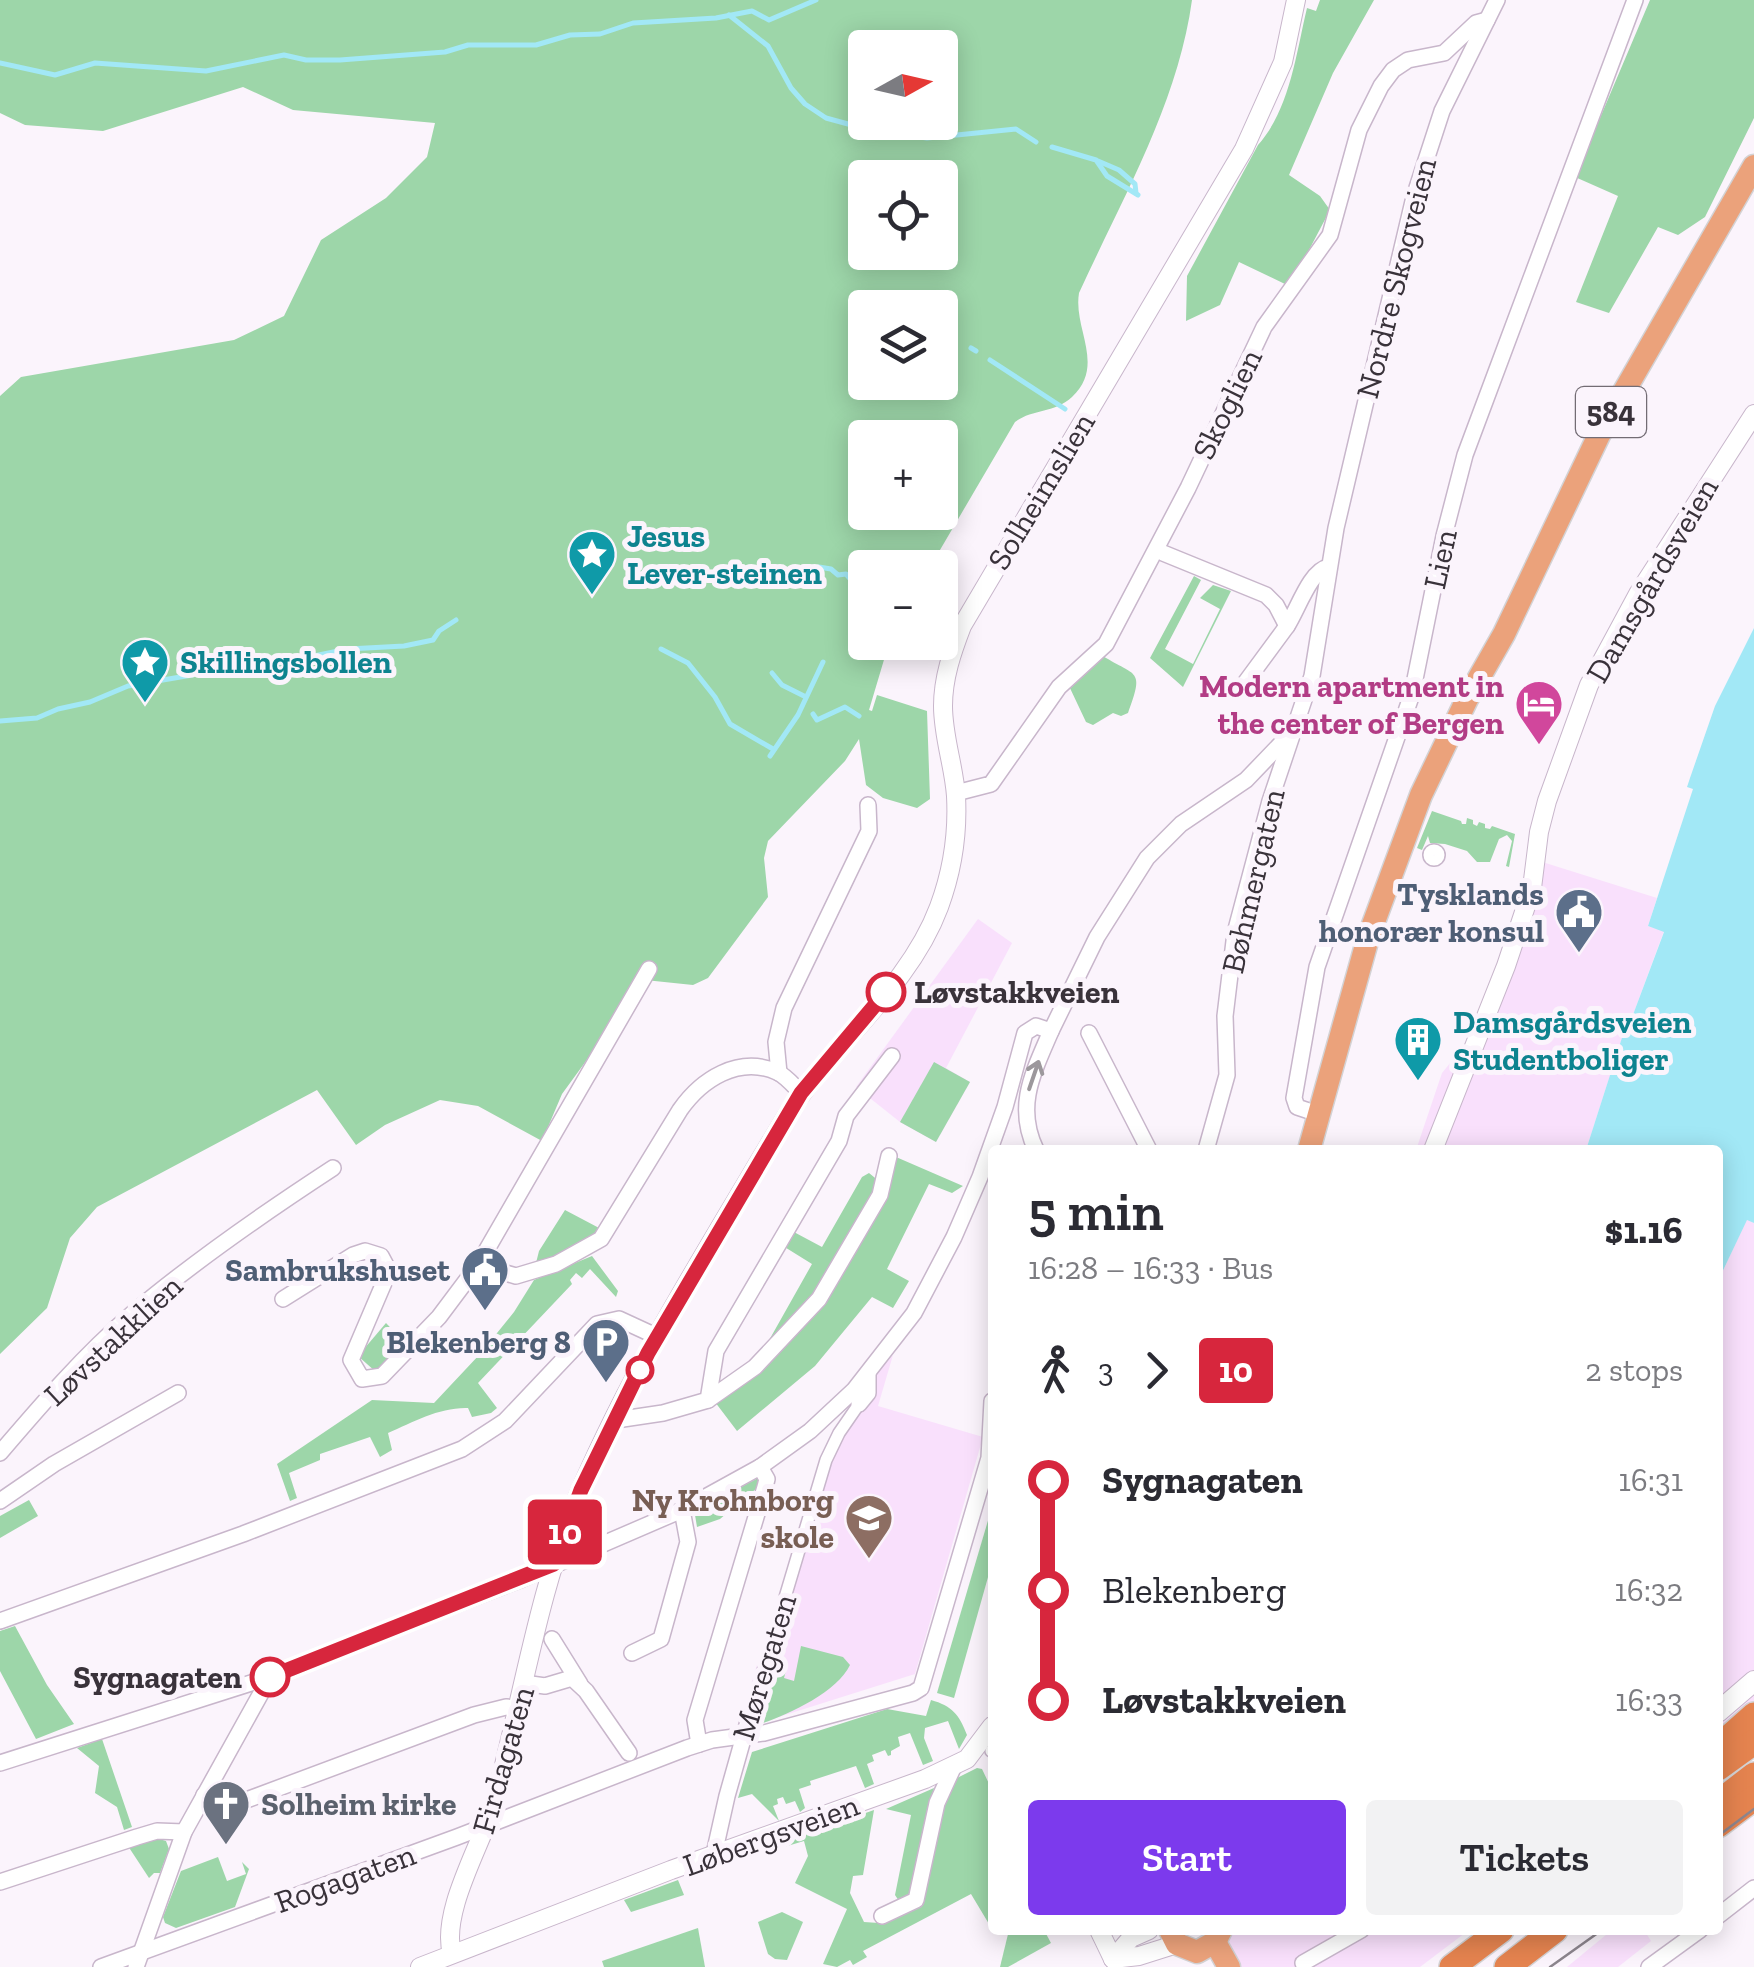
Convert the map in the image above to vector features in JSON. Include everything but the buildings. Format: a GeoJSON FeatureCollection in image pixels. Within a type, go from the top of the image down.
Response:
{"type":"FeatureCollection","features":[{"type":"Feature","properties":{"kind":"highway"},"geometry":{"type":"LineString","coordinates":[[1723,1742],[1754,1715]]}},
{"type":"Feature","properties":{"kind":"highway"},"geometry":{"type":"LineString","coordinates":[[1723,1764],[1754,1742]]}},
{"type":"Feature","properties":{"kind":"highway"},"geometry":{"type":"LineString","coordinates":[[1723,1799],[1754,1775]]}},
{"type":"Feature","properties":{"kind":"highway"},"geometry":{"type":"LineString","coordinates":[[1723,1821],[1754,1798]]}},
{"type":"Feature","properties":{"kind":"highway"},"geometry":{"type":"LineString","coordinates":[[1452,1967],[1494,1935]]}},
{"type":"Feature","properties":{"kind":"highway"},"geometry":{"type":"LineString","coordinates":[[1507,1967],[1548,1935]]}},
{"type":"Feature","properties":{"kind":"main road","name":"584"},"geometry":{"type":"LineString","coordinates":[[1309,1145],[1384,890],[1433,769],[1510,623],[1598,435],[1754,166]]}},
{"type":"Feature","properties":{"kind":"main road"},"geometry":{"type":"LineString","coordinates":[[1723,1708],[1754,1681]]}},
{"type":"Feature","properties":{"kind":"main road"},"geometry":{"type":"LineString","coordinates":[[1198,1944],[1229,1967]]}},
{"type":"Feature","properties":{"kind":"street","name":"Solheimslien"},"geometry":{"type":"LineString","coordinates":[[801,1093],[886,992],[924,938],[938,908],[955,840],[956,794],[943,710],[950,657],[962,626],[1262,116],[1283,62],[1296,0]]}},
{"type":"Feature","properties":{"kind":"street","name":"Nordre Skogveien"},"geometry":{"type":"LineString","coordinates":[[1292,731],[1318,650],[1328,567],[1418,182],[1442,111],[1497,0]]}},
{"type":"Feature","properties":{"kind":"street","name":"Lien"},"geometry":{"type":"LineString","coordinates":[[1318,1114],[1297,1107],[1294,1098],[1317,967],[1408,708],[1465,454],[1635,0]]}},
{"type":"Feature","properties":{"kind":"street","name":"Skoglien"},"geometry":{"type":"LineString","coordinates":[[956,794],[990,784],[1060,687],[1106,644],[1188,488],[1264,328],[1330,235],[1360,130],[1381,86],[1393,70],[1408,60],[1444,53],[1476,24],[1487,20]]}},
{"type":"Feature","properties":{"kind":"street","name":"Damsgårdsveien"},"geometry":{"type":"LineString","coordinates":[[1435,1145],[1506,966],[1527,903],[1548,802],[1589,685],[1638,594],[1754,414]]}},
{"type":"Feature","properties":{"kind":"street"},"geometry":{"type":"LineString","coordinates":[[1162,554],[1266,596],[1276,605],[1287,626]]}},
{"type":"Feature","properties":{"kind":"street","name":"Nordre Skogveien"},"geometry":{"type":"LineString","coordinates":[[1245,683],[1303,602],[1313,575],[1328,567]]}},
{"type":"Feature","properties":{"kind":"street"},"geometry":{"type":"LineString","coordinates":[[1034,1145],[1024,1121],[1025,1106],[1051,1031],[1097,937],[1147,858],[1180,824],[1246,780],[1292,731]]}},
{"type":"Feature","properties":{"kind":"street","name":"Bøhmergaten"},"geometry":{"type":"LineString","coordinates":[[1207,1145],[1227,1075],[1225,1016],[1234,933],[1292,731]]}},
{"type":"Feature","properties":{"kind":"street"},"geometry":{"type":"LineString","coordinates":[[779,1073],[776,1042],[784,1008],[869,831],[868,805]]}},
{"type":"Feature","properties":{"kind":"street"},"geometry":{"type":"LineString","coordinates":[[283,1299],[353,1255],[366,1251],[381,1256],[389,1271],[351,1360],[362,1379],[376,1379],[439,1317],[478,1265],[649,969]]}},
{"type":"Feature","properties":{"kind":"street"},"geometry":{"type":"LineString","coordinates":[[992,1145],[1025,1033],[1036,1026],[1051,1031]]}},
{"type":"Feature","properties":{"kind":"street"},"geometry":{"type":"LineString","coordinates":[[1089,1033],[1146,1145]]}},
{"type":"Feature","properties":{"kind":"street"},"geometry":{"type":"LineString","coordinates":[[708,1400],[716,1352],[839,1141],[846,1116],[892,1056]]}},
{"type":"Feature","properties":{"kind":"street"},"geometry":{"type":"LineString","coordinates":[[478,1265],[516,1276],[546,1268],[590,1247],[615,1221],[694,1090],[715,1075],[751,1068],[779,1073],[801,1093],[658,1336],[581,1490],[554,1564]]}},
{"type":"Feature","properties":{"kind":"street"},"geometry":{"type":"LineString","coordinates":[[0,1763],[270,1677],[682,1510],[760,1467],[810,1432],[868,1374],[914,1313],[954,1237],[988,1155]]}},
{"type":"Feature","properties":{"kind":"street"},"geometry":{"type":"LineString","coordinates":[[616,1420],[708,1400],[754,1368],[819,1299],[880,1195],[889,1156]]}},
{"type":"Feature","properties":{"kind":"street","name":"Løvstakklien"},"geometry":{"type":"LineString","coordinates":[[0,1454],[74,1370],[132,1314],[219,1245],[333,1168]]}},
{"type":"Feature","properties":{"kind":"street"},"geometry":{"type":"LineString","coordinates":[[0,1622],[462,1449],[505,1421],[598,1324],[619,1319],[658,1336]]}},
{"type":"Feature","properties":{"kind":"street","name":"Møregaten"},"geometry":{"type":"LineString","coordinates":[[714,1854],[743,1737],[826,1460],[838,1433],[868,1393],[868,1374]]}},
{"type":"Feature","properties":{"kind":"street","name":"Løvstakklien"},"geometry":{"type":"LineString","coordinates":[[0,1501],[68,1456],[178,1393]]}},
{"type":"Feature","properties":{"kind":"street","name":"Rogagaten"},"geometry":{"type":"LineString","coordinates":[[101,1967],[699,1744],[743,1737],[913,1693],[921,1688],[988,1461]]}},
{"type":"Feature","properties":{"kind":"street"},"geometry":{"type":"LineString","coordinates":[[699,1744],[695,1720],[767,1479],[760,1467]]}},
{"type":"Feature","properties":{"kind":"street"},"geometry":{"type":"LineString","coordinates":[[632,1653],[662,1638],[688,1542],[682,1510]]}},
{"type":"Feature","properties":{"kind":"street","name":"Firdagaten"},"geometry":{"type":"LineString","coordinates":[[452,1954],[450,1918],[487,1826],[554,1564]]}},
{"type":"Feature","properties":{"kind":"street"},"geometry":{"type":"LineString","coordinates":[[552,1639],[629,1754]]}},
{"type":"Feature","properties":{"kind":"street"},"geometry":{"type":"LineString","coordinates":[[136,1967],[184,1832],[270,1677]]}},
{"type":"Feature","properties":{"kind":"street"},"geometry":{"type":"LineString","coordinates":[[524,1683],[545,1686],[572,1678],[580,1684]]}},
{"type":"Feature","properties":{"kind":"street"},"geometry":{"type":"LineString","coordinates":[[204,1795],[218,1806],[241,1802],[474,1715],[517,1708]]}},
{"type":"Feature","properties":{"kind":"street"},"geometry":{"type":"LineString","coordinates":[[882,1916],[916,1900],[937,1803],[954,1766],[977,1750],[988,1732]]}},
{"type":"Feature","properties":{"kind":"street","name":"Løbergsveien"},"geometry":{"type":"LineString","coordinates":[[420,1967],[954,1766]]}},
{"type":"Feature","properties":{"kind":"street"},"geometry":{"type":"LineString","coordinates":[[0,1882],[147,1834],[184,1832]]}},
{"type":"Feature","properties":{"kind":"street"},"geometry":{"type":"LineString","coordinates":[[1723,1912],[1754,1888]]}},
{"type":"Feature","properties":{"kind":"street"},"geometry":{"type":"LineString","coordinates":[[1101,1935],[1109,1963]]}},
{"type":"Feature","properties":{"kind":"street"},"geometry":{"type":"LineString","coordinates":[[1109,1963],[1138,1935]]}},
{"type":"Feature","properties":{"kind":"street"},"geometry":{"type":"LineString","coordinates":[[1303,1963],[1352,1935]]}},
{"type":"Feature","properties":{"kind":"street"},"geometry":{"type":"LineString","coordinates":[[1649,1967],[1693,1935]]}},
{"type":"Feature","properties":{"kind":"street"},"geometry":{"type":"LineString","coordinates":[[1109,1963],[1198,1944]]}},
{"type":"Feature","properties":{"kind":"shaded area"},"geometry":{"type":"Polygon","coordinates":[[[1536,860],[1657,898],[1648,926],[1664,931],[1628,1020],[1588,1145],[1418,1145],[1442,1073],[1468,1041],[1536,860]]]}},
{"type":"Feature","properties":{"kind":"shaded area"},"geometry":{"type":"Polygon","coordinates":[[[978,919],[1012,943],[946,1068],[970,1082],[936,1142],[900,1122],[856,1087],[978,919]]]}},
{"type":"Feature","properties":{"kind":"shaded area"},"geometry":{"type":"Polygon","coordinates":[[[1747,1219],[1754,1223],[1754,1718],[1723,1741],[1723,1270],[1747,1219]]]}},
{"type":"Feature","properties":{"kind":"shaded area","name":"Ny Krohnborg skole"},"geometry":{"type":"Polygon","coordinates":[[[893,1355],[878,1406],[983,1437],[915,1674],[760,1723],[740,1719],[825,1448],[849,1406],[893,1355]]]}},
{"type":"Feature","properties":{"kind":"shaded area"},"geometry":{"type":"Polygon","coordinates":[[[1200,1935],[1462,1935],[1420,1967],[1217,1967],[1200,1935]]]}},
{"type":"Feature","properties":{"kind":"shaded area"},"geometry":{"type":"Polygon","coordinates":[[[1606,1935],[1647,1935],[1651,1941],[1618,1967],[1567,1967],[1606,1935]]]}},
{"type":"Feature","properties":{"kind":"green space"},"geometry":{"type":"Polygon","coordinates":[[[0,0],[1192,0],[1185,38],[1161,113],[1079,293],[1088,360],[1082,385],[1065,402],[1015,422],[958,519],[958,420],[848,420],[848,530],[952,530],[940,550],[848,550],[848,660],[884,660],[869,710],[872,711],[877,695],[927,711],[930,799],[917,808],[883,798],[866,785],[859,739],[845,761],[768,841],[764,858],[768,897],[708,978],[693,985],[645,980],[562,1094],[542,1141],[478,1106],[440,1100],[385,1125],[356,1145],[317,1090],[97,1207],[70,1238],[47,1308],[0,1354],[0,396],[21,377],[234,340],[284,316],[321,240],[386,198],[427,157],[435,123],[293,110],[243,87],[103,131],[25,125],[0,113],[0,0]]]}},
{"type":"Feature","properties":{"kind":"green space"},"geometry":{"type":"Polygon","coordinates":[[[1320,0],[1374,0],[1333,73],[1289,175],[1320,196],[1330,210],[1287,285],[1239,262],[1220,305],[1186,321],[1187,276],[1278,115],[1307,8],[1316,11],[1320,0]]]}},
{"type":"Feature","properties":{"kind":"green space"},"geometry":{"type":"Polygon","coordinates":[[[1650,0],[1754,0],[1754,118],[1705,217],[1678,235],[1658,227],[1609,313],[1576,302],[1618,196],[1575,177],[1650,0]]]}},
{"type":"Feature","properties":{"kind":"green space"},"geometry":{"type":"Polygon","coordinates":[[[1194,576],[1201,580],[1165,649],[1193,664],[1220,609],[1200,598],[1213,585],[1231,591],[1183,687],[1150,658],[1194,576]]]}},
{"type":"Feature","properties":{"kind":"green space"},"geometry":{"type":"Polygon","coordinates":[[[1103,656],[1130,671],[1136,688],[1128,713],[1113,713],[1093,725],[1086,722],[1069,686],[1103,656]]]}},
{"type":"Feature","properties":{"kind":"green space"},"geometry":{"type":"Polygon","coordinates":[[[1432,811],[1462,824],[1466,824],[1467,818],[1477,826],[1479,822],[1485,828],[1492,826],[1515,834],[1509,867],[1506,866],[1512,841],[1507,835],[1499,839],[1490,862],[1477,862],[1467,851],[1430,843],[1428,836],[1422,850],[1417,848],[1432,811]]]}},
{"type":"Feature","properties":{"kind":"green space"},"geometry":{"type":"Polygon","coordinates":[[[934,1062],[970,1082],[936,1142],[900,1122],[934,1062]]]}},
{"type":"Feature","properties":{"kind":"green space"},"geometry":{"type":"Polygon","coordinates":[[[896,1157],[963,1186],[952,1193],[929,1184],[887,1269],[909,1281],[893,1308],[872,1297],[815,1366],[737,1431],[715,1402],[787,1342],[896,1157]]]}},
{"type":"Feature","properties":{"kind":"green space"},"geometry":{"type":"Polygon","coordinates":[[[869,1173],[880,1182],[826,1282],[759,1358],[812,1264],[783,1246],[792,1231],[822,1247],[862,1177],[869,1173]]]}},
{"type":"Feature","properties":{"kind":"green space"},"geometry":{"type":"Polygon","coordinates":[[[565,1210],[601,1229],[580,1246],[573,1246],[568,1254],[535,1267],[539,1251],[565,1210]]]}},
{"type":"Feature","properties":{"kind":"green space"},"geometry":{"type":"Polygon","coordinates":[[[592,1256],[618,1291],[616,1297],[590,1269],[582,1278],[576,1273],[570,1280],[572,1284],[478,1383],[497,1408],[491,1413],[472,1417],[468,1408],[458,1408],[427,1416],[388,1433],[392,1450],[380,1457],[370,1437],[320,1454],[320,1460],[289,1473],[297,1498],[290,1501],[277,1464],[372,1400],[434,1403],[480,1354],[534,1280],[592,1256]]]}},
{"type":"Feature","properties":{"kind":"green space"},"geometry":{"type":"Polygon","coordinates":[[[386,1323],[405,1343],[376,1372],[358,1356],[386,1323]]]}},
{"type":"Feature","properties":{"kind":"green space"},"geometry":{"type":"Polygon","coordinates":[[[760,1477],[763,1483],[720,1519],[697,1527],[695,1515],[699,1509],[760,1477]]]}},
{"type":"Feature","properties":{"kind":"green space"},"geometry":{"type":"Polygon","coordinates":[[[29,1500],[38,1516],[0,1538],[0,1516],[29,1500]]]}},
{"type":"Feature","properties":{"kind":"green space"},"geometry":{"type":"Polygon","coordinates":[[[988,1521],[988,1577],[954,1698],[937,1693],[988,1521]]]}},
{"type":"Feature","properties":{"kind":"green space"},"geometry":{"type":"Polygon","coordinates":[[[15,1626],[47,1685],[74,1724],[36,1739],[0,1671],[0,1631],[15,1626]]]}},
{"type":"Feature","properties":{"kind":"green space"},"geometry":{"type":"Polygon","coordinates":[[[801,1646],[843,1657],[850,1665],[824,1692],[763,1723],[759,1719],[779,1657],[788,1663],[784,1678],[794,1681],[801,1646]]]}},
{"type":"Feature","properties":{"kind":"green space"},"geometry":{"type":"Polygon","coordinates":[[[931,1700],[950,1708],[961,1722],[967,1735],[959,1749],[948,1721],[925,1728],[924,1738],[933,1761],[923,1765],[910,1733],[898,1737],[900,1746],[891,1755],[885,1750],[872,1755],[874,1761],[867,1764],[874,1784],[865,1788],[856,1766],[810,1781],[811,1785],[799,1789],[805,1808],[800,1812],[795,1801],[786,1804],[783,1797],[777,1799],[778,1804],[773,1806],[779,1821],[752,1794],[738,1798],[752,1752],[887,1709],[926,1716],[931,1700]]]}},
{"type":"Feature","properties":{"kind":"green space"},"geometry":{"type":"Polygon","coordinates":[[[102,1739],[132,1827],[124,1830],[117,1807],[95,1793],[99,1766],[77,1748],[102,1739]]]}},
{"type":"Feature","properties":{"kind":"green space"},"geometry":{"type":"Polygon","coordinates":[[[977,1768],[982,1769],[988,1782],[988,1922],[971,1894],[863,1951],[867,1957],[853,1965],[850,1960],[837,1967],[823,1964],[847,1909],[795,1883],[808,1856],[804,1841],[784,1847],[784,1842],[874,1810],[863,1875],[853,1876],[850,1893],[864,1922],[879,1923],[917,1909],[949,1782],[977,1768]]]}},
{"type":"Feature","properties":{"kind":"green space"},"geometry":{"type":"Polygon","coordinates":[[[934,1788],[914,1893],[899,1901],[895,1895],[911,1815],[886,1809],[934,1788]]]}},
{"type":"Feature","properties":{"kind":"green space"},"geometry":{"type":"Polygon","coordinates":[[[156,1838],[166,1841],[169,1849],[160,1873],[149,1878],[128,1846],[156,1838]]]}},
{"type":"Feature","properties":{"kind":"green space"},"geometry":{"type":"Polygon","coordinates":[[[218,1857],[227,1881],[246,1874],[242,1862],[249,1869],[235,1907],[176,1928],[165,1923],[163,1917],[181,1871],[218,1857]]]}},
{"type":"Feature","properties":{"kind":"green space"},"geometry":{"type":"Polygon","coordinates":[[[678,1880],[684,1895],[631,1912],[624,1900],[678,1880]]]}},
{"type":"Feature","properties":{"kind":"green space"},"geometry":{"type":"Polygon","coordinates":[[[782,1912],[803,1922],[787,1960],[768,1954],[758,1922],[782,1912]]]}},
{"type":"Feature","properties":{"kind":"green space"},"geometry":{"type":"Polygon","coordinates":[[[698,1928],[705,1967],[604,1967],[602,1961],[698,1928]]]}},
{"type":"Feature","properties":{"kind":"green space"},"geometry":{"type":"Polygon","coordinates":[[[1008,1935],[1047,1935],[1051,1943],[1008,1967],[1000,1967],[1008,1935]]]}},
{"type":"Feature","properties":{"kind":"water"},"geometry":{"type":"Polygon","coordinates":[[[1754,628],[1754,1223],[1747,1220],[1723,1270],[1723,1145],[1588,1145],[1628,1019],[1631,1020],[1664,932],[1648,926],[1693,789],[1687,787],[1715,706],[1754,628]]]}},
{"type":"Feature","properties":{"kind":"waterway"},"geometry":{"type":"LineString","coordinates":[[0,63],[55,75],[95,63],[206,71],[284,55],[306,60],[340,60],[445,52],[468,45],[536,45],[570,35],[600,34],[633,23],[716,18],[752,11],[769,20],[816,0]]}},
{"type":"Feature","properties":{"kind":"waterway"},"geometry":{"type":"LineString","coordinates":[[729,15],[768,46],[791,88],[805,104],[826,118],[870,130],[927,138],[1016,129],[1036,142]]}},
{"type":"Feature","properties":{"kind":"waterway"},"geometry":{"type":"LineString","coordinates":[[1052,147],[1096,160],[1107,176],[1138,195]]}},
{"type":"Feature","properties":{"kind":"waterway"},"geometry":{"type":"LineString","coordinates":[[1098,161],[1119,170],[1135,184],[1136,193]]}},
{"type":"Feature","properties":{"kind":"waterway"},"geometry":{"type":"LineString","coordinates":[[971,348],[976,351]]}},
{"type":"Feature","properties":{"kind":"waterway"},"geometry":{"type":"LineString","coordinates":[[990,360],[1065,409]]}},
{"type":"Feature","properties":{"kind":"waterway"},"geometry":{"type":"LineString","coordinates":[[819,567],[848,576]]}},
{"type":"Feature","properties":{"kind":"waterway"},"geometry":{"type":"LineString","coordinates":[[206,674],[226,674],[348,649],[433,640],[456,620]]}},
{"type":"Feature","properties":{"kind":"waterway"},"geometry":{"type":"LineString","coordinates":[[661,649],[688,663],[730,724],[773,749]]}},
{"type":"Feature","properties":{"kind":"waterway"},"geometry":{"type":"LineString","coordinates":[[770,756],[798,715],[823,662]]}},
{"type":"Feature","properties":{"kind":"waterway"},"geometry":{"type":"LineString","coordinates":[[772,673],[782,685],[806,697]]}},
{"type":"Feature","properties":{"kind":"waterway"},"geometry":{"type":"LineString","coordinates":[[0,721],[37,718],[128,686],[192,675]]}},
{"type":"Feature","properties":{"kind":"waterway"},"geometry":{"type":"LineString","coordinates":[[813,714],[817,720],[845,707],[859,716]]}},
{"type":"Feature","properties":{"kind":"tram line"},"geometry":{"type":"LineString","coordinates":[[1723,1832],[1754,1809]]}},
{"type":"Feature","properties":{"kind":"tram line"},"geometry":{"type":"LineString","coordinates":[[1550,1967],[1595,1935]]}},
{"type":"Feature","properties":{"kind":"bus line","name":"10"},"geometry":{"type":"LineString","coordinates":[[270,1677],[554,1564],[581,1490],[648,1353],[801,1093],[886,992]]}},
{"type":"Feature","properties":{"kind":"place","name":"Jesus Lever-steinen"},"geometry":{"type":"Point","coordinates":[592,596]}},
{"type":"Feature","properties":{"kind":"place","name":"Skillingsbollen"},"geometry":{"type":"Point","coordinates":[145,704]}},
{"type":"Feature","properties":{"kind":"place","name":"Modern apartment in the center of Bergen"},"geometry":{"type":"Point","coordinates":[1539,746]}},
{"type":"Feature","properties":{"kind":"place","name":"Tysklands honorær konsul"},"geometry":{"type":"Point","coordinates":[1579,954]}},
{"type":"Feature","properties":{"kind":"place","name":"Løvstakkveien"},"geometry":{"type":"Point","coordinates":[886,992]}},
{"type":"Feature","properties":{"kind":"place","name":"Damsgårdsveien Studentboliger"},"geometry":{"type":"Point","coordinates":[1418,1082]}},
{"type":"Feature","properties":{"kind":"place","name":"Sambrukshuset"},"geometry":{"type":"Point","coordinates":[485,1312]}},
{"type":"Feature","properties":{"kind":"place","name":"Blekenberg 8"},"geometry":{"type":"Point","coordinates":[606,1384]}},
{"type":"Feature","properties":{"kind":"place","name":"Ny Krohnborg skole"},"geometry":{"type":"Point","coordinates":[869,1560]}},
{"type":"Feature","properties":{"kind":"place","name":"Sygnagaten"},"geometry":{"type":"Point","coordinates":[270,1677]}},
{"type":"Feature","properties":{"kind":"place","name":"Solheim kirke"},"geometry":{"type":"Point","coordinates":[226,1846]}}]}
